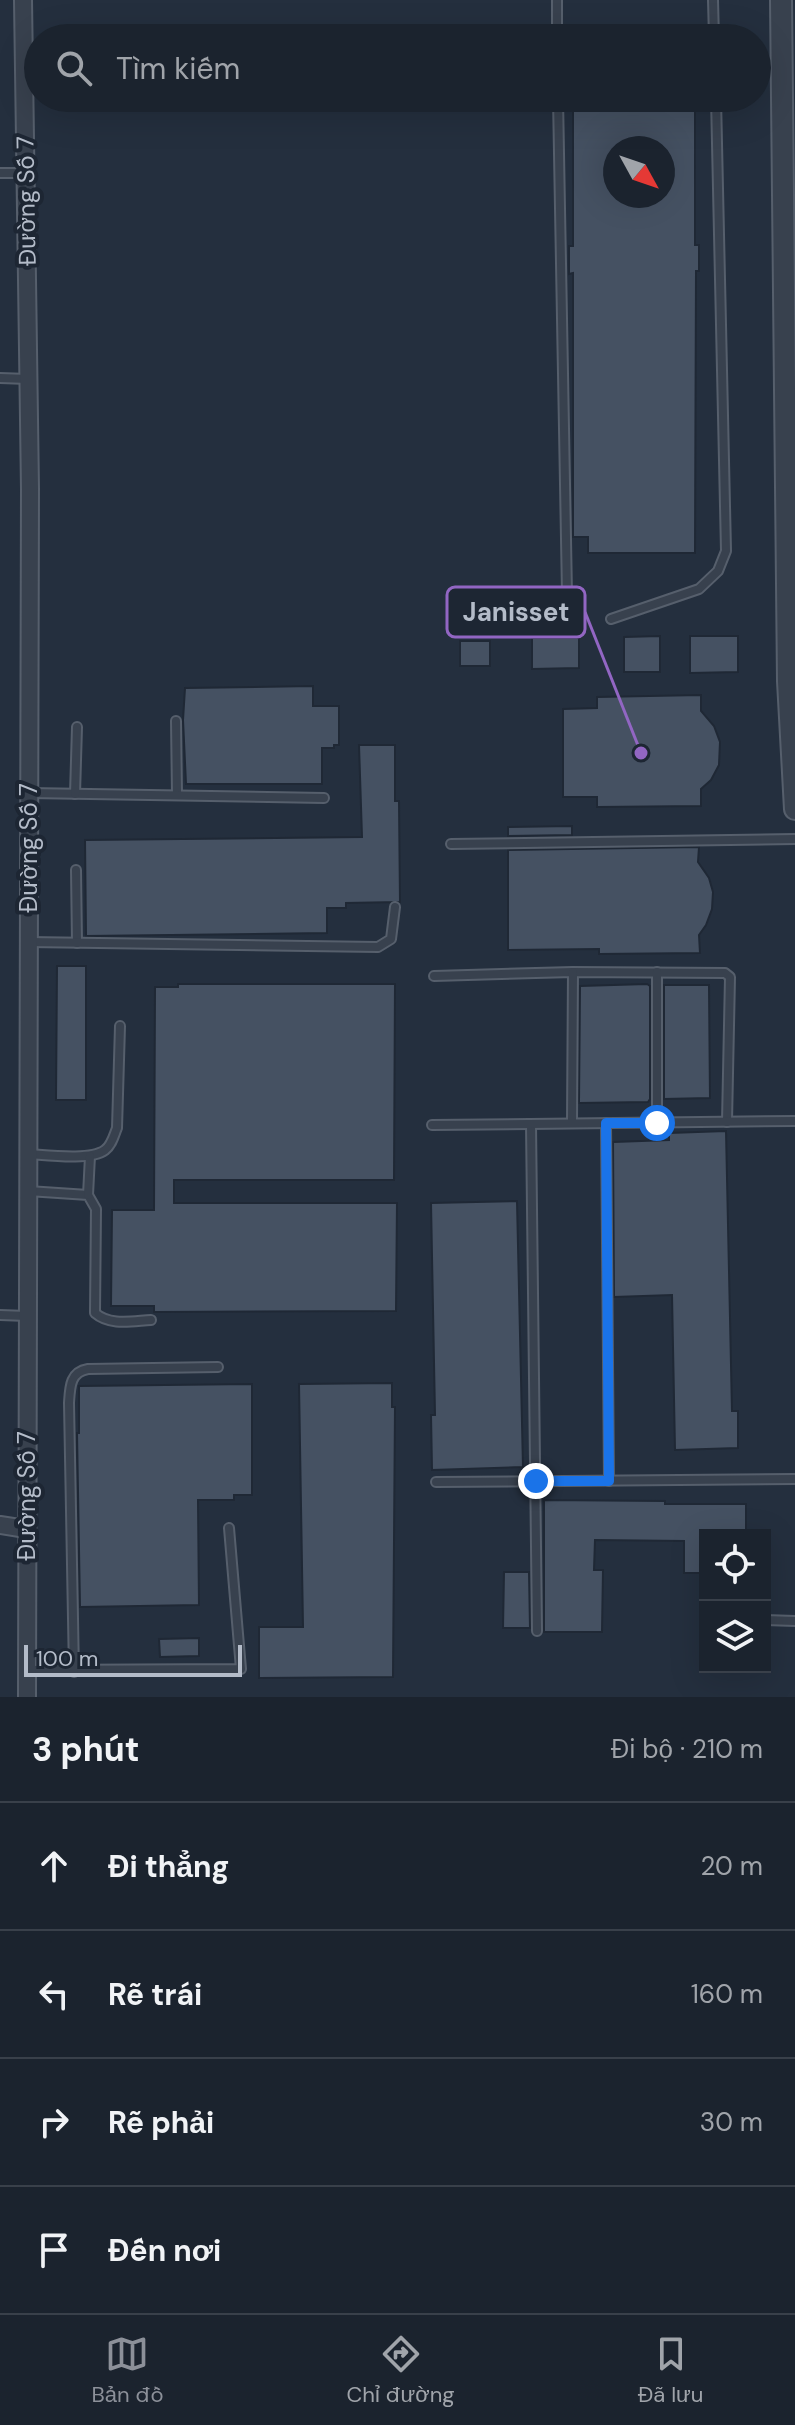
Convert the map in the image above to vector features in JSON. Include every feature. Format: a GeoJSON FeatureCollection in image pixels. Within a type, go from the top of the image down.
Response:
{"type":"FeatureCollection","features":[{"type":"Feature","properties":{"kind":"street","name":"Đường Số 7"},"geometry":{"type":"LineString","coordinates":[[23,0],[24,86]]}},
{"type":"Feature","properties":{"kind":"street"},"geometry":{"type":"LineString","coordinates":[[781,0],[788,681],[795,809]]}},
{"type":"Feature","properties":{"kind":"street","name":"Đường Số 7"},"geometry":{"type":"LineString","coordinates":[[24,112],[29,793],[27,1697]]}},
{"type":"Feature","properties":{"kind":"street"},"geometry":{"type":"LineString","coordinates":[[0,1525],[26,1529]]}},
{"type":"Feature","properties":{"kind":"lane"},"geometry":{"type":"LineString","coordinates":[[557,0],[557,24]]}},
{"type":"Feature","properties":{"kind":"lane"},"geometry":{"type":"LineString","coordinates":[[713,0],[714,24]]}},
{"type":"Feature","properties":{"kind":"lane"},"geometry":{"type":"LineString","coordinates":[[473,622],[529,625],[557,614],[567,594],[558,112]]}},
{"type":"Feature","properties":{"kind":"lane"},"geometry":{"type":"LineString","coordinates":[[611,619],[699,589],[718,571],[726,551],[716,112]]}},
{"type":"Feature","properties":{"kind":"lane"},"geometry":{"type":"LineString","coordinates":[[0,173],[25,173]]}},
{"type":"Feature","properties":{"kind":"lane"},"geometry":{"type":"LineString","coordinates":[[0,378],[28,379]]}},
{"type":"Feature","properties":{"kind":"lane"},"geometry":{"type":"LineString","coordinates":[[176,721],[177,794]]}},
{"type":"Feature","properties":{"kind":"lane"},"geometry":{"type":"LineString","coordinates":[[75,794],[77,727]]}},
{"type":"Feature","properties":{"kind":"lane"},"geometry":{"type":"LineString","coordinates":[[29,793],[324,798]]}},
{"type":"Feature","properties":{"kind":"lane"},"geometry":{"type":"LineString","coordinates":[[451,844],[795,839]]}},
{"type":"Feature","properties":{"kind":"lane"},"geometry":{"type":"LineString","coordinates":[[76,870],[77,943]]}},
{"type":"Feature","properties":{"kind":"lane"},"geometry":{"type":"LineString","coordinates":[[28,942],[378,947],[391,939],[395,907]]}},
{"type":"Feature","properties":{"kind":"lane"},"geometry":{"type":"LineString","coordinates":[[572,1123],[573,972]]}},
{"type":"Feature","properties":{"kind":"lane"},"geometry":{"type":"LineString","coordinates":[[657,972],[657,1123]]}},
{"type":"Feature","properties":{"kind":"lane"},"geometry":{"type":"LineString","coordinates":[[434,976],[720,972],[730,977],[727,1122]]}},
{"type":"Feature","properties":{"kind":"lane"},"geometry":{"type":"LineString","coordinates":[[27,1154],[90,1156],[104,1151],[112,1141],[117,1128],[120,1026]]}},
{"type":"Feature","properties":{"kind":"lane"},"geometry":{"type":"LineString","coordinates":[[432,1125],[795,1121]]}},
{"type":"Feature","properties":{"kind":"lane"},"geometry":{"type":"LineString","coordinates":[[606,1123],[609,1481]]}},
{"type":"Feature","properties":{"kind":"lane"},"geometry":{"type":"LineString","coordinates":[[531,1124],[537,1631]]}},
{"type":"Feature","properties":{"kind":"lane"},"geometry":{"type":"LineString","coordinates":[[90,1156],[88,1195],[96,1209],[95,1313],[102,1319],[116,1322],[151,1320]]}},
{"type":"Feature","properties":{"kind":"lane"},"geometry":{"type":"LineString","coordinates":[[27,1191],[88,1195]]}},
{"type":"Feature","properties":{"kind":"lane"},"geometry":{"type":"LineString","coordinates":[[0,1315],[27,1316]]}},
{"type":"Feature","properties":{"kind":"lane"},"geometry":{"type":"LineString","coordinates":[[74,1672],[69,1403],[74,1375],[79,1370],[88,1369],[218,1367]]}},
{"type":"Feature","properties":{"kind":"lane"},"geometry":{"type":"LineString","coordinates":[[436,1482],[795,1479]]}},
{"type":"Feature","properties":{"kind":"lane"},"geometry":{"type":"LineString","coordinates":[[26,1670],[241,1669],[229,1528]]}},
{"type":"Feature","properties":{"kind":"lane"},"geometry":{"type":"LineString","coordinates":[[771,1620],[795,1621]]}},
{"type":"Feature","properties":{"kind":"building"},"geometry":{"type":"Polygon","coordinates":[[[573,112],[695,112],[695,245],[699,245],[699,271],[696,271],[695,553],[588,553],[588,537],[573,537],[573,273],[569,274],[569,246],[573,246],[573,112]]]}},
{"type":"Feature","properties":{"kind":"building"},"geometry":{"type":"Polygon","coordinates":[[[660,636],[660,672],[624,672],[624,637],[660,636]]]}},
{"type":"Feature","properties":{"kind":"building"},"geometry":{"type":"Polygon","coordinates":[[[690,636],[738,636],[738,672],[690,673],[690,636]]]}},
{"type":"Feature","properties":{"kind":"building"},"geometry":{"type":"Polygon","coordinates":[[[532,638],[579,638],[579,668],[532,669],[532,638]]]}},
{"type":"Feature","properties":{"kind":"building"},"geometry":{"type":"Polygon","coordinates":[[[460,641],[490,641],[490,666],[460,666],[460,641]]]}},
{"type":"Feature","properties":{"kind":"building"},"geometry":{"type":"Polygon","coordinates":[[[313,686],[313,706],[339,706],[339,745],[322,748],[322,784],[186,784],[185,688],[313,686]]]}},
{"type":"Feature","properties":{"kind":"building"},"geometry":{"type":"Polygon","coordinates":[[[701,695],[701,711],[714,726],[720,742],[719,765],[711,780],[701,789],[701,806],[597,807],[597,797],[563,797],[563,709],[597,708],[597,697],[701,695]]]}},
{"type":"Feature","properties":{"kind":"building"},"geometry":{"type":"Polygon","coordinates":[[[359,745],[395,745],[400,902],[346,903],[346,908],[327,908],[327,933],[86,936],[85,840],[362,837],[359,745]]]}},
{"type":"Feature","properties":{"kind":"building"},"geometry":{"type":"Polygon","coordinates":[[[572,826],[572,835],[508,836],[508,827],[572,826]]]}},
{"type":"Feature","properties":{"kind":"building"},"geometry":{"type":"Polygon","coordinates":[[[699,847],[698,862],[709,878],[713,892],[712,909],[699,935],[700,953],[599,954],[599,949],[508,950],[508,850],[699,847]]]}},
{"type":"Feature","properties":{"kind":"building"},"geometry":{"type":"Polygon","coordinates":[[[57,966],[86,966],[86,1100],[56,1100],[57,966]]]}},
{"type":"Feature","properties":{"kind":"building"},"geometry":{"type":"Polygon","coordinates":[[[178,984],[395,984],[394,1180],[174,1180],[174,1203],[397,1203],[396,1311],[154,1312],[154,1306],[111,1306],[112,1210],[154,1210],[155,987],[178,987],[178,984]]]}},
{"type":"Feature","properties":{"kind":"building"},"geometry":{"type":"Polygon","coordinates":[[[664,985],[709,985],[710,1098],[664,1099],[664,985]]]}},
{"type":"Feature","properties":{"kind":"building"},"geometry":{"type":"Polygon","coordinates":[[[580,986],[650,986],[650,1099],[648,1102],[579,1103],[580,986]]]}},
{"type":"Feature","properties":{"kind":"building"},"geometry":{"type":"Polygon","coordinates":[[[726,1131],[732,1411],[738,1411],[738,1448],[675,1450],[672,1295],[614,1297],[613,1142],[669,1140],[669,1133],[726,1131]]]}},
{"type":"Feature","properties":{"kind":"building"},"geometry":{"type":"Polygon","coordinates":[[[517,1201],[523,1467],[432,1470],[431,1415],[435,1415],[431,1203],[517,1201]]]}},
{"type":"Feature","properties":{"kind":"building"},"geometry":{"type":"Polygon","coordinates":[[[392,1383],[392,1407],[395,1407],[393,1677],[259,1678],[259,1627],[303,1627],[299,1384],[392,1383]]]}},
{"type":"Feature","properties":{"kind":"building"},"geometry":{"type":"Polygon","coordinates":[[[252,1384],[252,1495],[234,1495],[234,1500],[198,1500],[199,1605],[80,1607],[79,1386],[252,1384]]]}},
{"type":"Feature","properties":{"kind":"building"},"geometry":{"type":"Polygon","coordinates":[[[544,1500],[746,1504],[746,1529],[699,1529],[699,1573],[684,1573],[684,1541],[595,1540],[594,1570],[603,1570],[602,1632],[544,1632],[544,1500]]]}},
{"type":"Feature","properties":{"kind":"building"},"geometry":{"type":"Polygon","coordinates":[[[504,1572],[529,1572],[530,1628],[503,1628],[504,1572]]]}},
{"type":"Feature","properties":{"kind":"building"},"geometry":{"type":"Polygon","coordinates":[[[199,1638],[199,1656],[160,1657],[159,1639],[199,1638]]]}},
{"type":"Feature","properties":{"kind":"place","name":"Janisset"},"geometry":{"type":"Point","coordinates":[641,753]}},
{"type":"Feature","properties":{"kind":"route"},"geometry":{"type":"LineString","coordinates":[[536,1481],[609,1481],[606,1123],[657,1123]]}}]}
